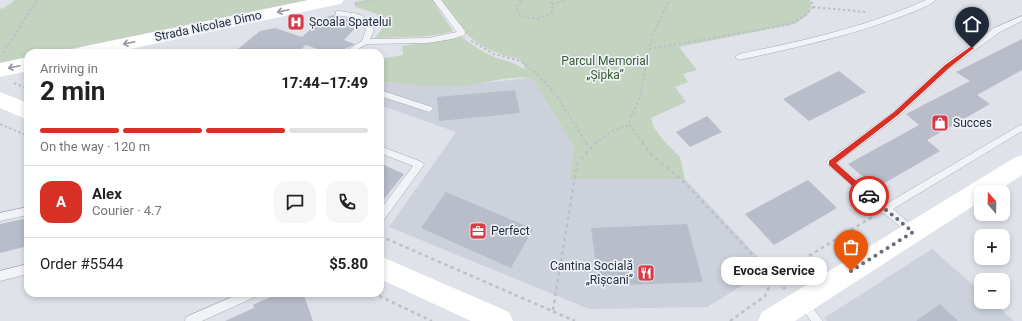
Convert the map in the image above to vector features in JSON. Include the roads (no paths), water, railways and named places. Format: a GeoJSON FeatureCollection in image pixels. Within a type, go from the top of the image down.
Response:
{"type":"FeatureCollection","features":[{"type":"Feature","properties":{"kind":"main road","name":"Strada Nicolae Dimo"},"geometry":{"type":"LineString","coordinates":[[104,49],[337,6]]}},
{"type":"Feature","properties":{"kind":"main road"},"geometry":{"type":"LineString","coordinates":[[0,70],[24,65]]}},
{"type":"Feature","properties":{"kind":"main road"},"geometry":{"type":"LineString","coordinates":[[0,99],[24,110]]}},
{"type":"Feature","properties":{"kind":"main road"},"geometry":{"type":"LineString","coordinates":[[771,321],[1022,164]]}},
{"type":"Feature","properties":{"kind":"main road"},"geometry":{"type":"LineString","coordinates":[[384,269],[500,321]]}},
{"type":"Feature","properties":{"kind":"lane"},"geometry":{"type":"LineString","coordinates":[[353,49],[365,42],[439,39],[462,33],[442,9],[437,0]]}},
{"type":"Feature","properties":{"kind":"lane"},"geometry":{"type":"LineString","coordinates":[[739,57],[834,36],[894,17],[932,0]]}},
{"type":"Feature","properties":{"kind":"lane"},"geometry":{"type":"LineString","coordinates":[[337,6],[366,21],[370,30],[365,42]]}},
{"type":"Feature","properties":{"kind":"lane"},"geometry":{"type":"LineString","coordinates":[[913,232],[884,210],[831,163],[896,114],[947,66],[997,30],[1022,18]]}},
{"type":"Feature","properties":{"kind":"lane"},"geometry":{"type":"LineString","coordinates":[[384,94],[429,109]]}},
{"type":"Feature","properties":{"kind":"lane"},"geometry":{"type":"LineString","coordinates":[[884,210],[1022,127]]}},
{"type":"Feature","properties":{"kind":"lane"},"geometry":{"type":"LineString","coordinates":[[384,151],[419,165],[384,213]]}},
{"type":"Feature","properties":{"kind":"lane"},"geometry":{"type":"LineString","coordinates":[[0,218],[24,212]]}},
{"type":"Feature","properties":{"kind":"lane"},"geometry":{"type":"LineString","coordinates":[[0,276],[24,270]]}},
{"type":"Feature","properties":{"kind":"lane"},"geometry":{"type":"LineString","coordinates":[[190,321],[245,297]]}},
{"type":"Feature","properties":{"kind":"lane"},"geometry":{"type":"LineString","coordinates":[[801,302],[818,321]]}},
{"type":"Feature","properties":{"kind":"place","name":"Școala Spatelui"},"geometry":{"type":"Point","coordinates":[296,22]}},
{"type":"Feature","properties":{"kind":"place","name":"Succes"},"geometry":{"type":"Point","coordinates":[940,123]}},
{"type":"Feature","properties":{"kind":"place","name":"Perfect"},"geometry":{"type":"Point","coordinates":[478,231]}},
{"type":"Feature","properties":{"kind":"place","name":"Evoca Service"},"geometry":{"type":"Point","coordinates":[851,271]}},
{"type":"Feature","properties":{"kind":"place","name":"Cantina Socială „Rîșcani”"},"geometry":{"type":"Point","coordinates":[646,273]}},
{"type":"Feature","properties":{"kind":"park label","name":"Parcul Memorial „Șipka”"},"geometry":{"type":"Point","coordinates":[605,68]}}]}
